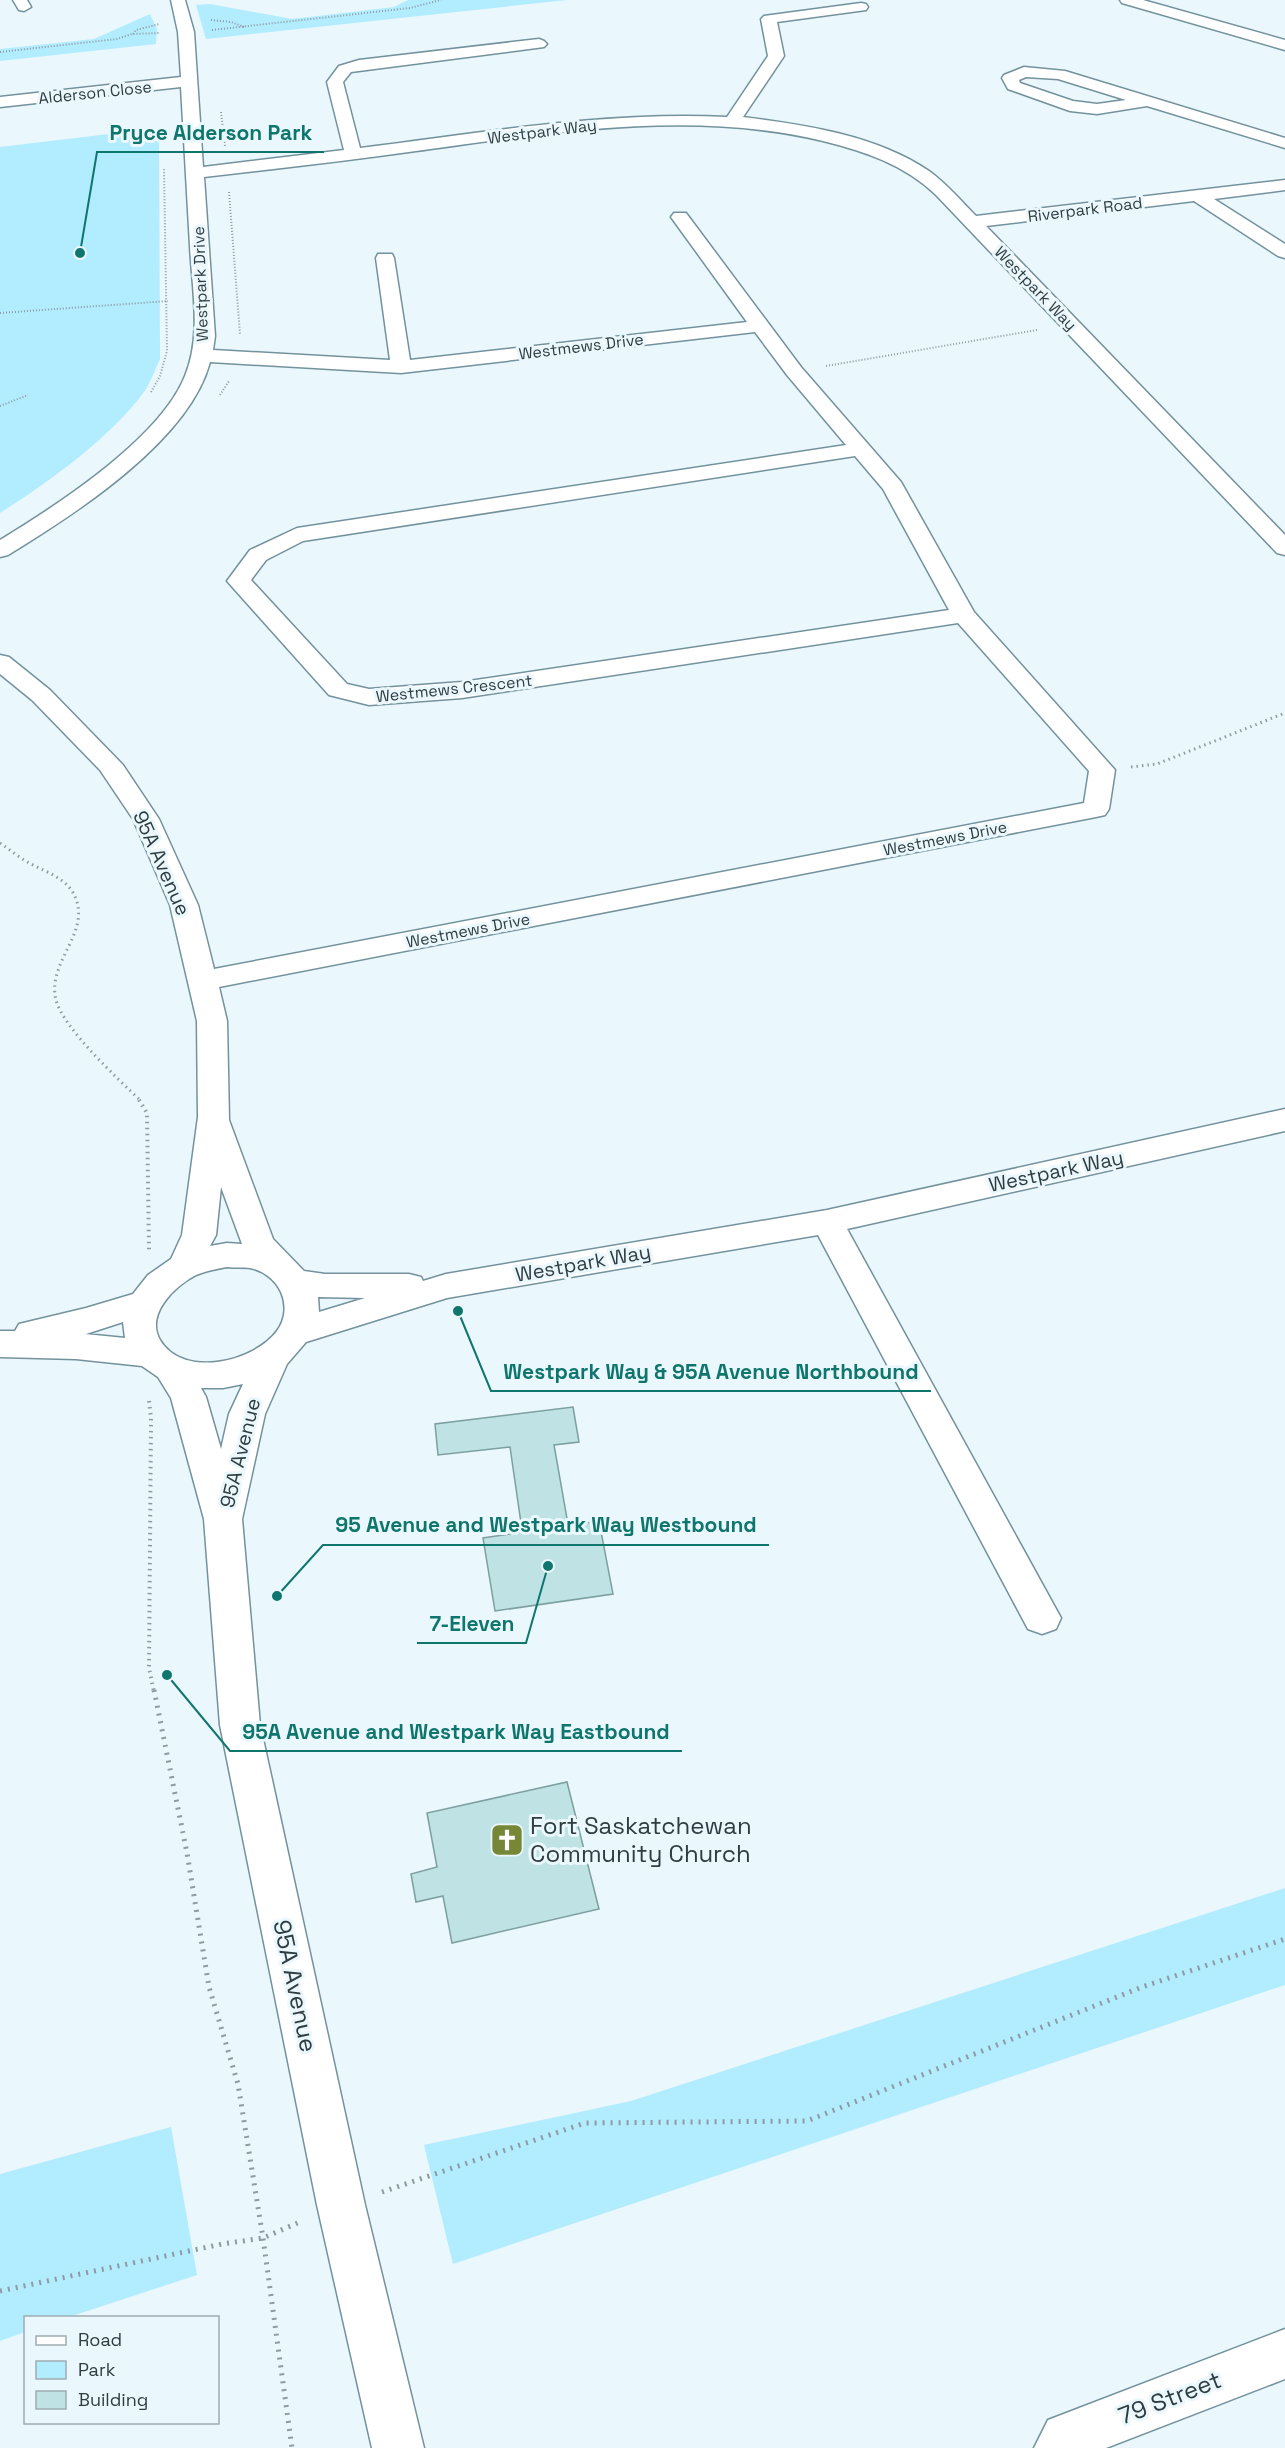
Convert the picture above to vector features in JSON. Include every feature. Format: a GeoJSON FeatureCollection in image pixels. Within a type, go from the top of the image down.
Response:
{"type":"FeatureCollection","features":[{"type":"Feature","properties":{"kind":"street","name":"Westpark Drive"},"geometry":{"type":"LineString","coordinates":[[0,550],[30,532],[112,471],[161,428],[194,381],[206,336],[186,32],[178,0]]}},
{"type":"Feature","properties":{"kind":"street"},"geometry":{"type":"LineString","coordinates":[[1127,0],[1285,45]]}},
{"type":"Feature","properties":{"kind":"street"},"geometry":{"type":"LineString","coordinates":[[733,120],[776,56],[769,19],[861,8]]}},
{"type":"Feature","properties":{"kind":"street"},"geometry":{"type":"LineString","coordinates":[[352,154],[335,82],[345,69],[359,65],[539,44]]}},
{"type":"Feature","properties":{"kind":"street"},"geometry":{"type":"LineString","coordinates":[[1148,101],[1097,109],[1070,106],[1014,86],[1010,78],[1024,72],[1059,74],[1148,101],[1285,143]]}},
{"type":"Feature","properties":{"kind":"street","name":"Alderson Close"},"geometry":{"type":"LineString","coordinates":[[0,102],[190,81]]}},
{"type":"Feature","properties":{"kind":"street","name":"Westpark Way"},"geometry":{"type":"LineString","coordinates":[[197,173],[571,126],[658,119],[733,120],[811,131],[873,150],[923,175],[972,222],[1285,548]]}},
{"type":"Feature","properties":{"kind":"street","name":"Riverpark Road"},"geometry":{"type":"LineString","coordinates":[[972,222],[1285,185]]}},
{"type":"Feature","properties":{"kind":"street"},"geometry":{"type":"LineString","coordinates":[[1198,196],[1285,252]]}},
{"type":"Feature","properties":{"kind":"street"},"geometry":{"type":"LineString","coordinates":[[680,216],[794,371],[892,487],[964,615],[1102,770]]}},
{"type":"Feature","properties":{"kind":"street"},"geometry":{"type":"LineString","coordinates":[[385,258],[401,367]]}},
{"type":"Feature","properties":{"kind":"street","name":"Westmews Drive"},"geometry":{"type":"LineString","coordinates":[[202,355],[401,367],[760,326]]}},
{"type":"Feature","properties":{"kind":"street","name":"Westmews Crescent"},"geometry":{"type":"LineString","coordinates":[[862,449],[297,535],[258,555],[239,582],[338,690],[369,697],[462,690],[964,615]]}},
{"type":"Feature","properties":{"kind":"street","name":"95A Avenue"},"geometry":{"type":"LineString","coordinates":[[0,662],[41,695],[110,765],[146,819],[184,905],[212,1021],[214,1117],[199,1235],[185,1265]]}},
{"type":"Feature","properties":{"kind":"street","name":"Westmews Drive"},"geometry":{"type":"LineString","coordinates":[[202,981],[1096,809],[1102,770]]}},
{"type":"Feature","properties":{"kind":"street","name":"95A Avenue"},"geometry":{"type":"LineString","coordinates":[[214,1117],[260,1246],[290,1277]]}},
{"type":"Feature","properties":{"kind":"street","name":"Westpark Way"},"geometry":{"type":"LineString","coordinates":[[290,1277],[352,1287],[446,1286],[827,1222],[1285,1120]]}},
{"type":"Feature","properties":{"kind":"street"},"geometry":{"type":"LineString","coordinates":[[827,1222],[1042,1618]]}},
{"type":"Feature","properties":{"kind":"street"},"geometry":{"type":"LineString","coordinates":[[253,1257],[276,1265],[290,1277],[301,1294],[303,1313],[284,1344],[261,1364],[234,1373],[206,1375],[180,1371],[161,1360],[144,1344],[138,1324],[142,1304],[166,1277],[185,1265],[200,1259],[253,1257]]}},
{"type":"Feature","properties":{"kind":"street","name":"Westpark Way"},"geometry":{"type":"LineString","coordinates":[[284,1344],[446,1286]]}},
{"type":"Feature","properties":{"kind":"street"},"geometry":{"type":"LineString","coordinates":[[0,1339],[57,1328],[142,1304]]}},
{"type":"Feature","properties":{"kind":"street"},"geometry":{"type":"LineString","coordinates":[[0,1344],[76,1346],[161,1360]]}},
{"type":"Feature","properties":{"kind":"street","name":"95A Avenue"},"geometry":{"type":"LineString","coordinates":[[223,1519],[247,1414],[284,1344]]}},
{"type":"Feature","properties":{"kind":"street","name":"95A Avenue"},"geometry":{"type":"LineString","coordinates":[[161,1360],[188,1397],[223,1519],[240,1725],[340,2205],[398,2448]]}},
{"type":"Feature","properties":{"kind":"street","name":"79 Street"},"geometry":{"type":"LineString","coordinates":[[1060,2448],[1066,2438],[1285,2354]]}},
{"type":"Feature","properties":{"kind":"path"},"geometry":{"type":"LineString","coordinates":[[132,34],[244,27],[410,8],[441,0]]}},
{"type":"Feature","properties":{"kind":"path"},"geometry":{"type":"LineString","coordinates":[[210,20],[231,22],[244,27]]}},
{"type":"Feature","properties":{"kind":"path"},"geometry":{"type":"LineString","coordinates":[[0,52],[117,39],[143,27],[159,24]]}},
{"type":"Feature","properties":{"kind":"path"},"geometry":{"type":"LineString","coordinates":[[150,393],[160,376],[167,351],[168,301],[164,168]]}},
{"type":"Feature","properties":{"kind":"path"},"geometry":{"type":"LineString","coordinates":[[0,313],[168,301]]}},
{"type":"Feature","properties":{"kind":"path"},"geometry":{"type":"LineString","coordinates":[[794,371],[1071,324]]}},
{"type":"Feature","properties":{"kind":"path"},"geometry":{"type":"LineString","coordinates":[[0,406],[28,395]]}},
{"type":"Feature","properties":{"kind":"path"},"geometry":{"type":"LineString","coordinates":[[1102,770],[1157,764],[1285,713]]}},
{"type":"Feature","properties":{"kind":"path"},"geometry":{"type":"LineString","coordinates":[[0,843],[27,862],[64,881],[73,893],[78,908],[79,922],[74,937],[62,957],[56,980],[56,1000],[71,1026],[106,1068],[143,1103],[147,1124],[150,1240],[148,1251]]}},
{"type":"Feature","properties":{"kind":"path"},"geometry":{"type":"LineString","coordinates":[[152,1418],[149,1668],[187,1853],[209,1987],[238,2084],[263,2238],[292,2448]]}},
{"type":"Feature","properties":{"kind":"path"},"geometry":{"type":"LineString","coordinates":[[0,2291],[222,2244],[263,2238],[340,2205],[585,2122],[807,2121],[1142,1987],[1285,1939]]}},
{"type":"Feature","properties":{"kind":"green space"},"geometry":{"type":"Polygon","coordinates":[[[408,0],[567,0],[206,39],[196,5],[210,4],[292,19],[394,7],[408,0]]]}},
{"type":"Feature","properties":{"kind":"green space"},"geometry":{"type":"Polygon","coordinates":[[[150,14],[157,29],[156,44],[0,61],[0,49],[94,39],[150,14]]]}},
{"type":"Feature","properties":{"kind":"green space"},"geometry":{"type":"Polygon","coordinates":[[[159,128],[160,359],[144,392],[113,427],[58,473],[0,513],[0,147],[159,128]]]}},
{"type":"Feature","properties":{"kind":"green space"},"geometry":{"type":"Polygon","coordinates":[[[1285,1888],[1285,1985],[453,2264],[424,2145],[631,2101],[1285,1888]]]}},
{"type":"Feature","properties":{"kind":"green space"},"geometry":{"type":"Polygon","coordinates":[[[171,2127],[197,2275],[72,2316],[24,2316],[24,2332],[0,2341],[0,2174],[171,2127]]]}},
{"type":"Feature","properties":{"kind":"building"},"geometry":{"type":"Polygon","coordinates":[[[573,1407],[579,1442],[554,1445],[568,1524],[522,1530],[510,1447],[438,1455],[435,1424],[573,1407]]]}},
{"type":"Feature","properties":{"kind":"building"},"geometry":{"type":"Polygon","coordinates":[[[599,1521],[613,1594],[495,1611],[483,1538],[599,1521]]]}},
{"type":"Feature","properties":{"kind":"building","name":"Fort Saskatchewan Community Church"},"geometry":{"type":"Polygon","coordinates":[[[567,1782],[599,1909],[452,1943],[443,1896],[416,1902],[411,1874],[437,1867],[427,1813],[567,1782]]]}},
{"type":"Feature","properties":{"kind":"place","name":"Pryce Alderson Park"},"geometry":{"type":"Point","coordinates":[80,253]}},
{"type":"Feature","properties":{"kind":"place","name":"Westpark Way & 95A Avenue Northbound"},"geometry":{"type":"Point","coordinates":[458,1311]}},
{"type":"Feature","properties":{"kind":"place","name":"7-Eleven"},"geometry":{"type":"Point","coordinates":[548,1566]}},
{"type":"Feature","properties":{"kind":"place","name":"95 Avenue and Westpark Way Westbound"},"geometry":{"type":"Point","coordinates":[277,1596]}},
{"type":"Feature","properties":{"kind":"place","name":"95A Avenue and Westpark Way Eastbound"},"geometry":{"type":"Point","coordinates":[167,1675]}},
{"type":"Feature","properties":{"kind":"place","name":"Fort Saskatchewan Community Church"},"geometry":{"type":"Point","coordinates":[507,1840]}}]}
